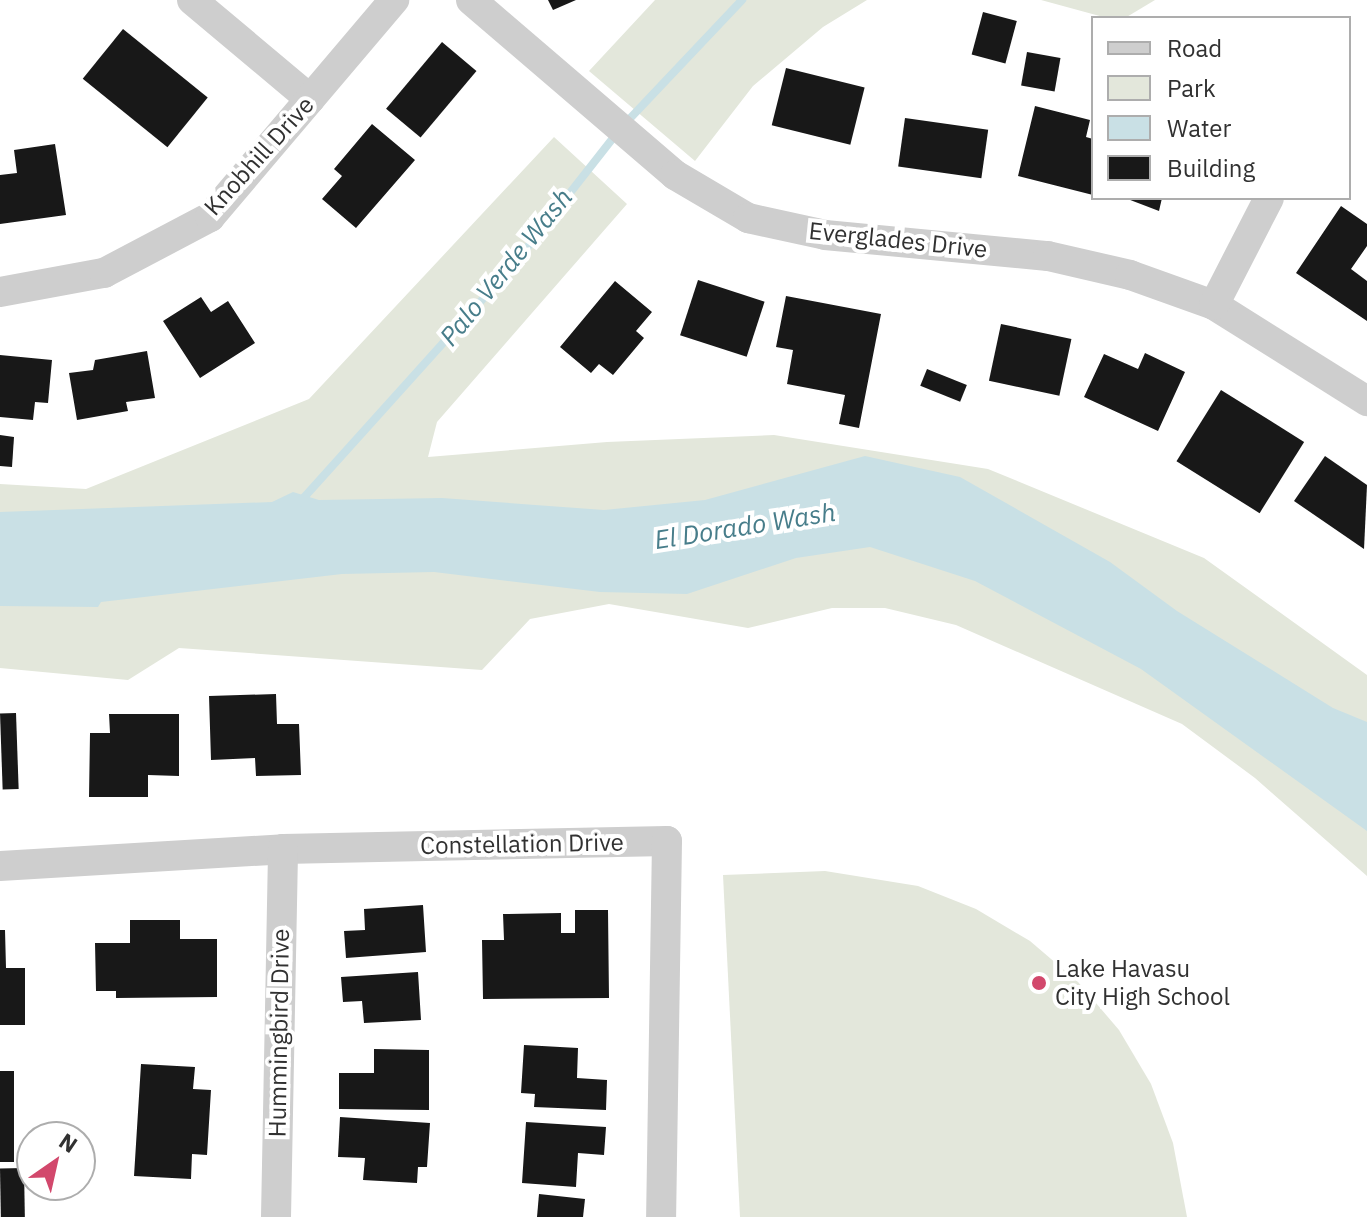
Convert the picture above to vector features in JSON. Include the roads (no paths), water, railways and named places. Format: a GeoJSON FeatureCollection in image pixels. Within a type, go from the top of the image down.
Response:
{"type":"FeatureCollection","features":[{"type":"Feature","properties":{"kind":"street"},"geometry":{"type":"LineString","coordinates":[[192,0],[310,99]]}},
{"type":"Feature","properties":{"kind":"street","name":"Knobhill Drive"},"geometry":{"type":"LineString","coordinates":[[0,292],[104,273],[210,217],[394,0]]}},
{"type":"Feature","properties":{"kind":"street","name":"Everglades Drive"},"geometry":{"type":"LineString","coordinates":[[471,0],[675,175],[748,218],[825,235],[1048,256],[1130,275],[1214,305],[1367,401]]}},
{"type":"Feature","properties":{"kind":"street"},"geometry":{"type":"LineString","coordinates":[[1214,305],[1268,200]]}},
{"type":"Feature","properties":{"kind":"street","name":"Constellation Drive"},"geometry":{"type":"LineString","coordinates":[[0,866],[283,849],[667,841],[661,1217]]}},
{"type":"Feature","properties":{"kind":"street","name":"Hummingbird Drive"},"geometry":{"type":"LineString","coordinates":[[276,1217],[283,849]]}},
{"type":"Feature","properties":{"kind":"water","name":"El Dorado Wash"},"geometry":{"type":"Polygon","coordinates":[[[865,456],[960,477],[1110,562],[1177,611],[1333,708],[1367,722],[1367,831],[1141,669],[975,581],[870,547],[796,558],[687,594],[600,592],[434,572],[342,574],[101,602],[98,607],[0,606],[0,512],[272,502],[293,492],[319,500],[442,498],[604,510],[705,500],[865,456]]]}},
{"type":"Feature","properties":{"kind":"waterway","name":"Palo Verde Wash"},"geometry":{"type":"LineString","coordinates":[[299,503],[515,263],[620,129],[742,0]]}},
{"type":"Feature","properties":{"kind":"place","name":"Lake Havasu City High School"},"geometry":{"type":"Point","coordinates":[1039,983]}}]}
